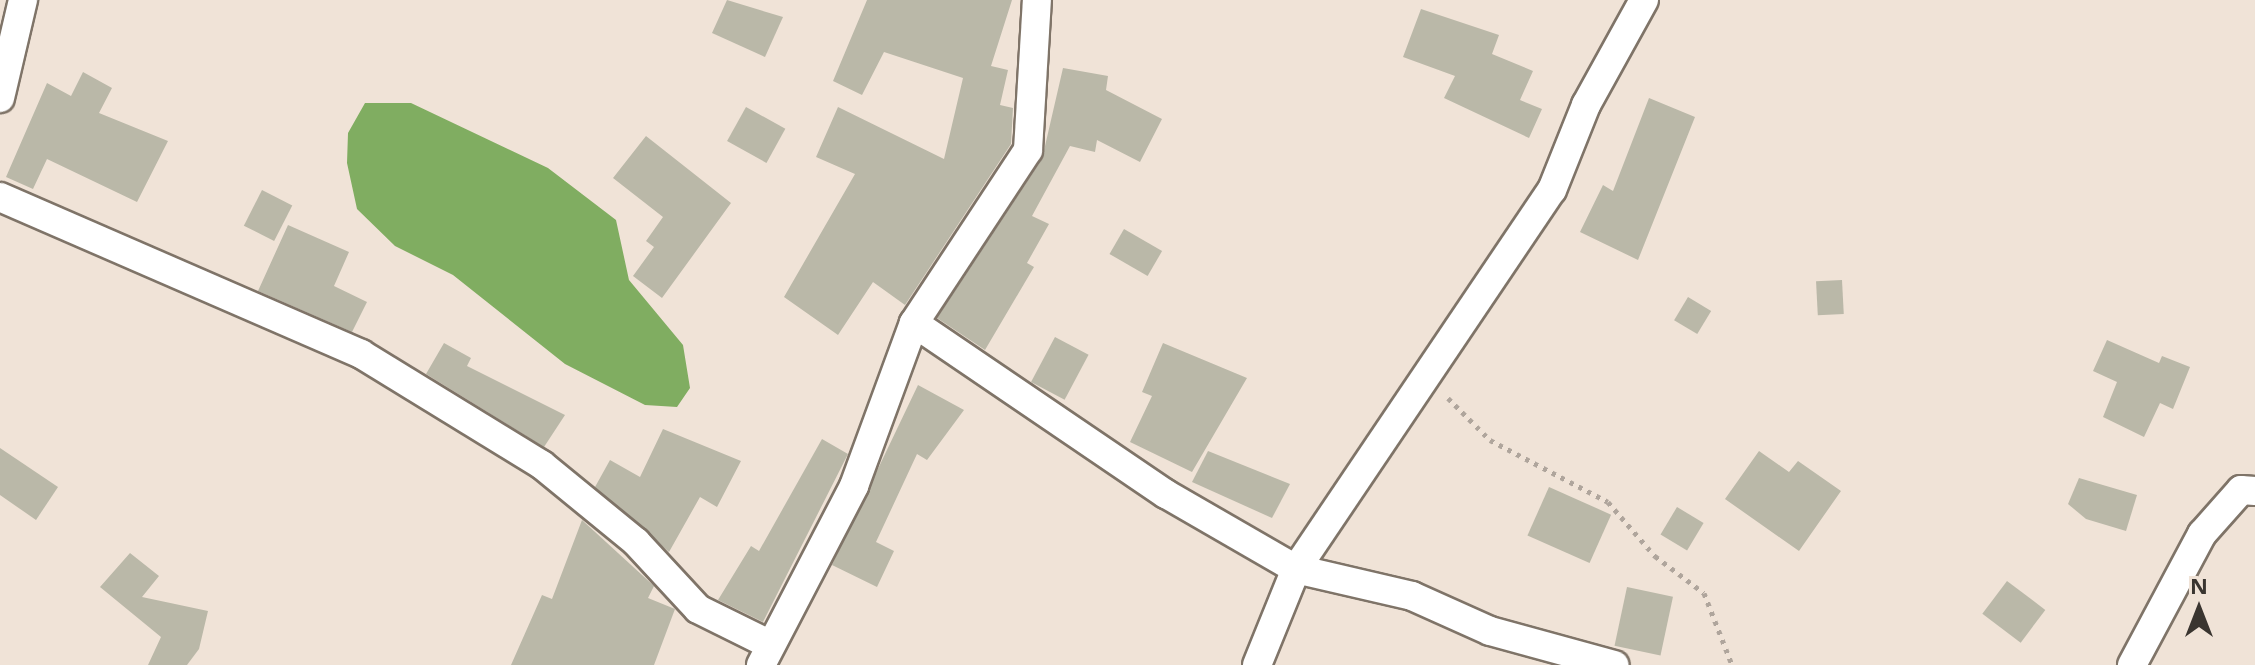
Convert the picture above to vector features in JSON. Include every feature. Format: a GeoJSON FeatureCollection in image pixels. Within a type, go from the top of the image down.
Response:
{"type":"FeatureCollection","features":[{"type":"Feature","properties":{"kind":"street"},"geometry":{"type":"LineString","coordinates":[[0,98],[23,0]]}},
{"type":"Feature","properties":{"kind":"street"},"geometry":{"type":"LineString","coordinates":[[0,197],[361,354],[542,465],[636,542],[698,609],[766,655],[854,486],[914,323],[1028,150],[1037,0]]}},
{"type":"Feature","properties":{"kind":"street"},"geometry":{"type":"LineString","coordinates":[[1257,665],[1296,569],[1355,487],[1422,372],[1552,190],[1586,105],[1644,0]]}},
{"type":"Feature","properties":{"kind":"street"},"geometry":{"type":"LineString","coordinates":[[914,323],[1166,494],[1296,569],[1412,596],[1490,631],[1614,665]]}},
{"type":"Feature","properties":{"kind":"street"},"geometry":{"type":"LineString","coordinates":[[2132,665],[2202,534],[2241,490],[2255,491]]}},
{"type":"Feature","properties":{"kind":"path"},"geometry":{"type":"LineString","coordinates":[[1422,372],[1490,440],[1608,502],[1655,556],[1704,593],[1732,665]]}},
{"type":"Feature","properties":{"kind":"shaded area"},"geometry":{"type":"Polygon","coordinates":[[[365,103],[411,103],[548,168],[616,220],[629,280],[683,345],[690,388],[677,407],[645,405],[565,364],[453,275],[395,246],[357,209],[347,163],[348,133],[365,103]]]}},
{"type":"Feature","properties":{"kind":"building"},"geometry":{"type":"Polygon","coordinates":[[[727,0],[783,17],[765,57],[712,33],[727,0]]]}},
{"type":"Feature","properties":{"kind":"building"},"geometry":{"type":"Polygon","coordinates":[[[867,0],[1012,0],[991,66],[1008,70],[1000,105],[1013,108],[1011,144],[905,305],[873,282],[838,335],[784,297],[855,174],[816,157],[838,107],[944,159],[963,78],[884,52],[862,95],[833,81],[867,0]]]}},
{"type":"Feature","properties":{"kind":"building"},"geometry":{"type":"Polygon","coordinates":[[[1421,9],[1499,35],[1492,54],[1533,71],[1520,100],[1542,109],[1529,138],[1444,98],[1455,76],[1403,57],[1421,9]]]}},
{"type":"Feature","properties":{"kind":"building"},"geometry":{"type":"Polygon","coordinates":[[[1063,68],[1108,76],[1106,90],[1162,119],[1140,162],[1097,140],[1095,152],[1070,146],[1032,216],[1049,224],[1027,263],[1034,267],[985,350],[937,318],[1042,159],[1063,68]]]}},
{"type":"Feature","properties":{"kind":"building"},"geometry":{"type":"Polygon","coordinates":[[[83,72],[112,88],[99,113],[168,141],[137,202],[47,159],[33,189],[6,177],[47,83],[71,96],[83,72]]]}},
{"type":"Feature","properties":{"kind":"building"},"geometry":{"type":"Polygon","coordinates":[[[1649,98],[1695,117],[1638,260],[1580,232],[1603,185],[1613,191],[1649,98]]]}},
{"type":"Feature","properties":{"kind":"building"},"geometry":{"type":"Polygon","coordinates":[[[746,107],[785,129],[766,163],[727,141],[746,107]]]}},
{"type":"Feature","properties":{"kind":"building"},"geometry":{"type":"Polygon","coordinates":[[[646,136],[731,203],[662,298],[633,276],[654,247],[646,241],[663,217],[613,178],[646,136]]]}},
{"type":"Feature","properties":{"kind":"building"},"geometry":{"type":"Polygon","coordinates":[[[262,190],[292,205],[274,241],[244,226],[262,190]]]}},
{"type":"Feature","properties":{"kind":"building"},"geometry":{"type":"Polygon","coordinates":[[[288,225],[349,252],[334,286],[367,302],[352,332],[258,291],[288,225]]]}},
{"type":"Feature","properties":{"kind":"building"},"geometry":{"type":"Polygon","coordinates":[[[1124,229],[1162,251],[1148,276],[1110,254],[1124,229]]]}},
{"type":"Feature","properties":{"kind":"building"},"geometry":{"type":"Polygon","coordinates":[[[1842,280],[1844,314],[1818,315],[1816,281],[1842,280]]]}},
{"type":"Feature","properties":{"kind":"building"},"geometry":{"type":"Polygon","coordinates":[[[1688,297],[1711,311],[1697,334],[1674,320],[1688,297]]]}},
{"type":"Feature","properties":{"kind":"building"},"geometry":{"type":"Polygon","coordinates":[[[1055,337],[1089,355],[1065,400],[1031,382],[1055,337]]]}},
{"type":"Feature","properties":{"kind":"building"},"geometry":{"type":"Polygon","coordinates":[[[2107,340],[2159,363],[2162,356],[2190,367],[2173,409],[2160,403],[2144,437],[2103,417],[2117,382],[2093,371],[2107,340]]]}},
{"type":"Feature","properties":{"kind":"building"},"geometry":{"type":"Polygon","coordinates":[[[444,343],[471,358],[467,366],[565,415],[544,447],[426,374],[444,343]]]}},
{"type":"Feature","properties":{"kind":"building"},"geometry":{"type":"Polygon","coordinates":[[[1163,343],[1247,378],[1192,472],[1130,442],[1152,396],[1142,392],[1163,343]]]}},
{"type":"Feature","properties":{"kind":"building"},"geometry":{"type":"Polygon","coordinates":[[[918,385],[964,410],[927,460],[917,454],[876,542],[894,551],[877,587],[832,565],[918,385]]]}},
{"type":"Feature","properties":{"kind":"building"},"geometry":{"type":"Polygon","coordinates":[[[663,429],[741,461],[717,507],[700,497],[669,552],[595,487],[610,460],[640,477],[663,429]]]}},
{"type":"Feature","properties":{"kind":"building"},"geometry":{"type":"Polygon","coordinates":[[[822,439],[848,454],[763,622],[718,600],[751,546],[759,551],[822,439]]]}},
{"type":"Feature","properties":{"kind":"building"},"geometry":{"type":"Polygon","coordinates":[[[0,448],[58,487],[36,520],[0,495],[0,448]]]}},
{"type":"Feature","properties":{"kind":"building"},"geometry":{"type":"Polygon","coordinates":[[[1208,451],[1290,484],[1272,518],[1192,482],[1208,451]]]}},
{"type":"Feature","properties":{"kind":"building"},"geometry":{"type":"Polygon","coordinates":[[[1759,451],[1789,472],[1798,461],[1841,491],[1799,551],[1725,499],[1759,451]]]}},
{"type":"Feature","properties":{"kind":"building"},"geometry":{"type":"Polygon","coordinates":[[[2079,478],[2137,495],[2126,531],[2086,519],[2068,504],[2079,478]]]}},
{"type":"Feature","properties":{"kind":"building"},"geometry":{"type":"Polygon","coordinates":[[[1549,487],[1611,515],[1590,563],[1527,535],[1549,487]]]}},
{"type":"Feature","properties":{"kind":"building"},"geometry":{"type":"Polygon","coordinates":[[[1677,507],[1704,523],[1687,550],[1661,534],[1677,507]]]}},
{"type":"Feature","properties":{"kind":"building"},"geometry":{"type":"Polygon","coordinates":[[[582,520],[654,586],[648,598],[675,609],[654,665],[511,665],[542,595],[552,599],[582,520]]]}},
{"type":"Feature","properties":{"kind":"building"},"geometry":{"type":"Polygon","coordinates":[[[130,553],[159,576],[142,597],[208,611],[199,649],[187,665],[148,665],[161,637],[100,587],[130,553]]]}},
{"type":"Feature","properties":{"kind":"building"},"geometry":{"type":"Polygon","coordinates":[[[2007,581],[2045,610],[2021,643],[1982,614],[2007,581]]]}},
{"type":"Feature","properties":{"kind":"building"},"geometry":{"type":"Polygon","coordinates":[[[1627,587],[1673,597],[1660,655],[1615,646],[1627,587]]]}}]}
